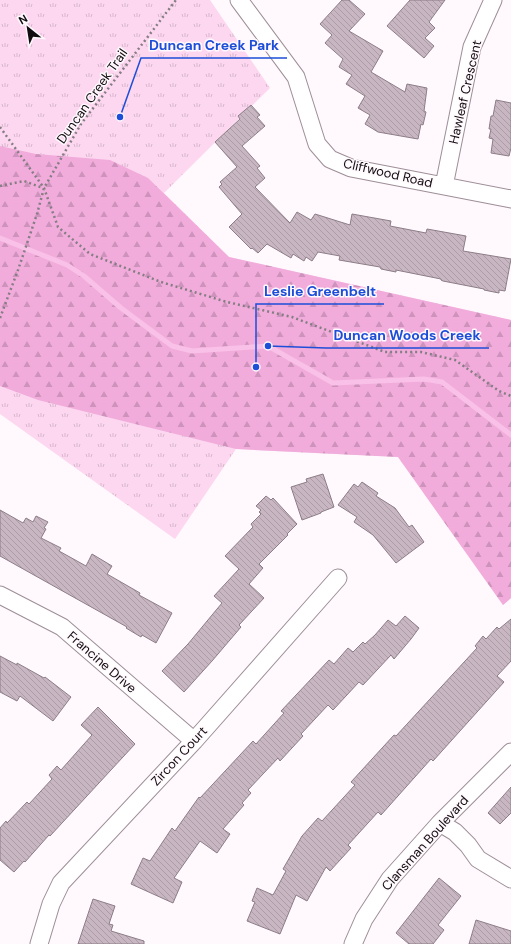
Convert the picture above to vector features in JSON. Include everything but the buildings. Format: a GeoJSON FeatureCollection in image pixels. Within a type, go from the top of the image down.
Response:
{"type":"FeatureCollection","features":[{"type":"Feature","properties":{"kind":"street","name":"Cliffwood Road"},"geometry":{"type":"LineString","coordinates":[[239,0],[296,77],[317,144],[330,159],[351,168],[511,199]]}},
{"type":"Feature","properties":{"kind":"street","name":"Hawleaf Crescent"},"geometry":{"type":"LineString","coordinates":[[444,186],[472,47],[493,0]]}},
{"type":"Feature","properties":{"kind":"street","name":"Zircon Court"},"geometry":{"type":"LineString","coordinates":[[39,944],[51,904],[61,883],[194,741],[338,578]]}},
{"type":"Feature","properties":{"kind":"street","name":"Francine Drive"},"geometry":{"type":"LineString","coordinates":[[0,595],[62,627],[194,741]]}},
{"type":"Feature","properties":{"kind":"street","name":"Clansman Boulevard"},"geometry":{"type":"LineString","coordinates":[[353,944],[364,919],[390,879],[440,823],[511,752]]}},
{"type":"Feature","properties":{"kind":"street"},"geometry":{"type":"LineString","coordinates":[[440,823],[455,832],[468,845],[478,859],[511,880]]}},
{"type":"Feature","properties":{"kind":"path","name":"Duncan Creek Trail"},"geometry":{"type":"LineString","coordinates":[[0,318],[33,226],[44,188],[81,124],[176,0]]}},
{"type":"Feature","properties":{"kind":"path"},"geometry":{"type":"LineString","coordinates":[[0,127],[44,188],[58,227],[90,254],[160,282],[227,302],[292,317],[385,352],[421,352],[455,360],[499,390],[511,396]]}},
{"type":"Feature","properties":{"kind":"path"},"geometry":{"type":"LineString","coordinates":[[0,186],[24,180],[44,188]]}},
{"type":"Feature","properties":{"kind":"green space"},"geometry":{"type":"Polygon","coordinates":[[[0,0],[210,0],[270,88],[164,193],[229,257],[511,320],[511,598],[503,605],[398,457],[236,449],[175,539],[0,414],[0,0]]]}},
{"type":"Feature","properties":{"kind":"green space"},"geometry":{"type":"Polygon","coordinates":[[[0,146],[36,154],[110,160],[148,178],[229,257],[511,320],[511,598],[503,605],[398,457],[236,449],[38,400],[0,386],[0,146]]]}},
{"type":"Feature","properties":{"kind":"waterway"},"geometry":{"type":"LineString","coordinates":[[0,238],[67,265],[84,276],[121,308],[172,346],[192,351],[268,346],[333,383],[424,379],[442,382],[511,435]]}},
{"type":"Feature","properties":{"kind":"place","name":"Duncan Creek Park"},"geometry":{"type":"Point","coordinates":[120,117]}},
{"type":"Feature","properties":{"kind":"place","name":"Duncan Woods Creek"},"geometry":{"type":"Point","coordinates":[268,346]}},
{"type":"Feature","properties":{"kind":"place","name":"Leslie Greenbelt"},"geometry":{"type":"Point","coordinates":[256,367]}}]}
